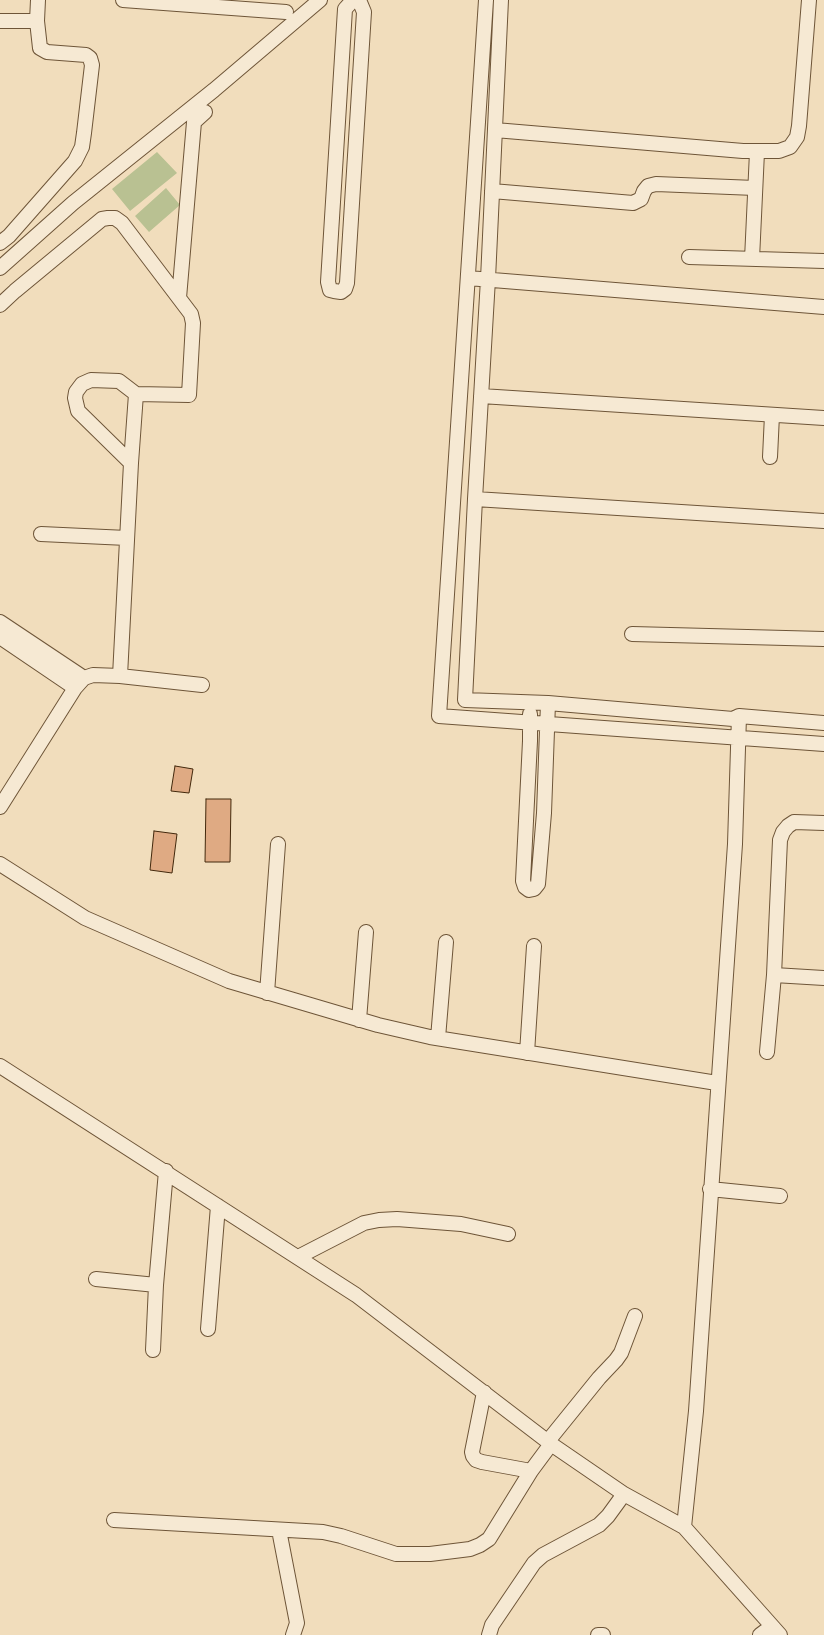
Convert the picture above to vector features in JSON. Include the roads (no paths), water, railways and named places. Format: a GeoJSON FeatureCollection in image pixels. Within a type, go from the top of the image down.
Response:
{"type":"FeatureCollection","features":[{"type":"Feature","properties":{"kind":"street"},"geometry":{"type":"LineString","coordinates":[[0,243],[9,236],[75,161],[82,147],[92,65],[90,58],[86,54],[43,51],[40,48],[37,21],[38,0]]}},
{"type":"Feature","properties":{"kind":"street"},"geometry":{"type":"LineString","coordinates":[[123,0],[286,12]]}},
{"type":"Feature","properties":{"kind":"street"},"geometry":{"type":"LineString","coordinates":[[0,268],[73,203],[214,90],[320,0]]}},
{"type":"Feature","properties":{"kind":"street"},"geometry":{"type":"LineString","coordinates":[[353,0],[345,9],[328,282],[330,290],[334,292],[345,290],[347,283],[364,12],[359,0]]}},
{"type":"Feature","properties":{"kind":"street"},"geometry":{"type":"LineString","coordinates":[[486,0],[439,716],[824,744]]}},
{"type":"Feature","properties":{"kind":"street"},"geometry":{"type":"LineString","coordinates":[[501,0],[465,700],[548,703],[733,719],[739,716],[824,723]]}},
{"type":"Feature","properties":{"kind":"street"},"geometry":{"type":"LineString","coordinates":[[495,130],[757,152],[779,151],[790,146],[797,137],[809,0]]}},
{"type":"Feature","properties":{"kind":"street"},"geometry":{"type":"LineString","coordinates":[[0,20],[37,21]]}},
{"type":"Feature","properties":{"kind":"street"},"geometry":{"type":"LineString","coordinates":[[179,298],[194,122],[205,112]]}},
{"type":"Feature","properties":{"kind":"street"},"geometry":{"type":"LineString","coordinates":[[752,259],[757,152]]}},
{"type":"Feature","properties":{"kind":"street"},"geometry":{"type":"LineString","coordinates":[[492,191],[633,203],[641,199],[648,186],[656,184],[755,188]]}},
{"type":"Feature","properties":{"kind":"street"},"geometry":{"type":"LineString","coordinates":[[0,305],[102,219],[114,218],[122,223],[191,314],[193,323],[189,396],[136,394],[120,381],[91,380],[82,384],[76,392],[75,398],[78,411],[131,464]]}},
{"type":"Feature","properties":{"kind":"street"},"geometry":{"type":"LineString","coordinates":[[689,257],[824,261]]}},
{"type":"Feature","properties":{"kind":"street"},"geometry":{"type":"LineString","coordinates":[[468,278],[824,308]]}},
{"type":"Feature","properties":{"kind":"street"},"geometry":{"type":"LineString","coordinates":[[120,676],[136,394]]}},
{"type":"Feature","properties":{"kind":"street"},"geometry":{"type":"LineString","coordinates":[[481,396],[824,418]]}},
{"type":"Feature","properties":{"kind":"street"},"geometry":{"type":"LineString","coordinates":[[770,457],[772,415]]}},
{"type":"Feature","properties":{"kind":"street"},"geometry":{"type":"LineString","coordinates":[[474,498],[824,521]]}},
{"type":"Feature","properties":{"kind":"street"},"geometry":{"type":"LineString","coordinates":[[41,534],[128,538]]}},
{"type":"Feature","properties":{"kind":"street"},"geometry":{"type":"LineString","coordinates":[[0,622],[79,683]]}},
{"type":"Feature","properties":{"kind":"street"},"geometry":{"type":"LineString","coordinates":[[632,634],[824,639]]}},
{"type":"Feature","properties":{"kind":"street"},"geometry":{"type":"LineString","coordinates":[[0,637],[79,683]]}},
{"type":"Feature","properties":{"kind":"street"},"geometry":{"type":"LineString","coordinates":[[0,807],[79,683],[93,675],[202,685]]}},
{"type":"Feature","properties":{"kind":"street"},"geometry":{"type":"LineString","coordinates":[[530,702],[523,881],[525,887],[529,890],[534,889],[538,884],[544,813],[548,703]]}},
{"type":"Feature","properties":{"kind":"street"},"geometry":{"type":"LineString","coordinates":[[684,1528],[696,1411],[735,844],[739,716]]}},
{"type":"Feature","properties":{"kind":"street"},"geometry":{"type":"LineString","coordinates":[[767,1052],[774,976],[780,840],[783,832],[794,822],[824,823]]}},
{"type":"Feature","properties":{"kind":"street"},"geometry":{"type":"LineString","coordinates":[[267,992],[278,844]]}},
{"type":"Feature","properties":{"kind":"street"},"geometry":{"type":"LineString","coordinates":[[0,864],[84,918],[230,981],[359,1020],[438,1038],[718,1083]]}},
{"type":"Feature","properties":{"kind":"street"},"geometry":{"type":"LineString","coordinates":[[359,1020],[366,932]]}},
{"type":"Feature","properties":{"kind":"street"},"geometry":{"type":"LineString","coordinates":[[438,1038],[446,942]]}},
{"type":"Feature","properties":{"kind":"street"},"geometry":{"type":"LineString","coordinates":[[527,1053],[534,946]]}},
{"type":"Feature","properties":{"kind":"street"},"geometry":{"type":"LineString","coordinates":[[774,976],[824,978]]}},
{"type":"Feature","properties":{"kind":"street"},"geometry":{"type":"LineString","coordinates":[[0,1066],[356,1295],[549,1443],[624,1494],[684,1528],[776,1630],[760,1635]]}},
{"type":"Feature","properties":{"kind":"street"},"geometry":{"type":"LineString","coordinates":[[153,1350],[156,1285],[166,1172]]}},
{"type":"Feature","properties":{"kind":"street"},"geometry":{"type":"LineString","coordinates":[[710,1189],[780,1196]]}},
{"type":"Feature","properties":{"kind":"street"},"geometry":{"type":"LineString","coordinates":[[208,1329],[218,1206]]}},
{"type":"Feature","properties":{"kind":"street"},"geometry":{"type":"LineString","coordinates":[[298,1257],[364,1223],[379,1220],[397,1219],[461,1224],[508,1234]]}},
{"type":"Feature","properties":{"kind":"street"},"geometry":{"type":"LineString","coordinates":[[96,1280],[156,1285]]}},
{"type":"Feature","properties":{"kind":"street"},"geometry":{"type":"LineString","coordinates":[[114,1520],[323,1532],[396,1554],[430,1554],[470,1549],[489,1540],[549,1443],[599,1378],[621,1353],[636,1316]]}},
{"type":"Feature","properties":{"kind":"street"},"geometry":{"type":"LineString","coordinates":[[484,1392],[472,1452],[473,1456],[476,1460],[482,1462],[531,1471]]}},
{"type":"Feature","properties":{"kind":"street"},"geometry":{"type":"LineString","coordinates":[[489,1635],[492,1625],[534,1563],[543,1556],[599,1525],[624,1494]]}},
{"type":"Feature","properties":{"kind":"street"},"geometry":{"type":"LineString","coordinates":[[279,1530],[297,1623],[293,1635]]}},
{"type":"Feature","properties":{"kind":"street"},"geometry":{"type":"LineString","coordinates":[[598,1635],[603,1635]]}}]}
